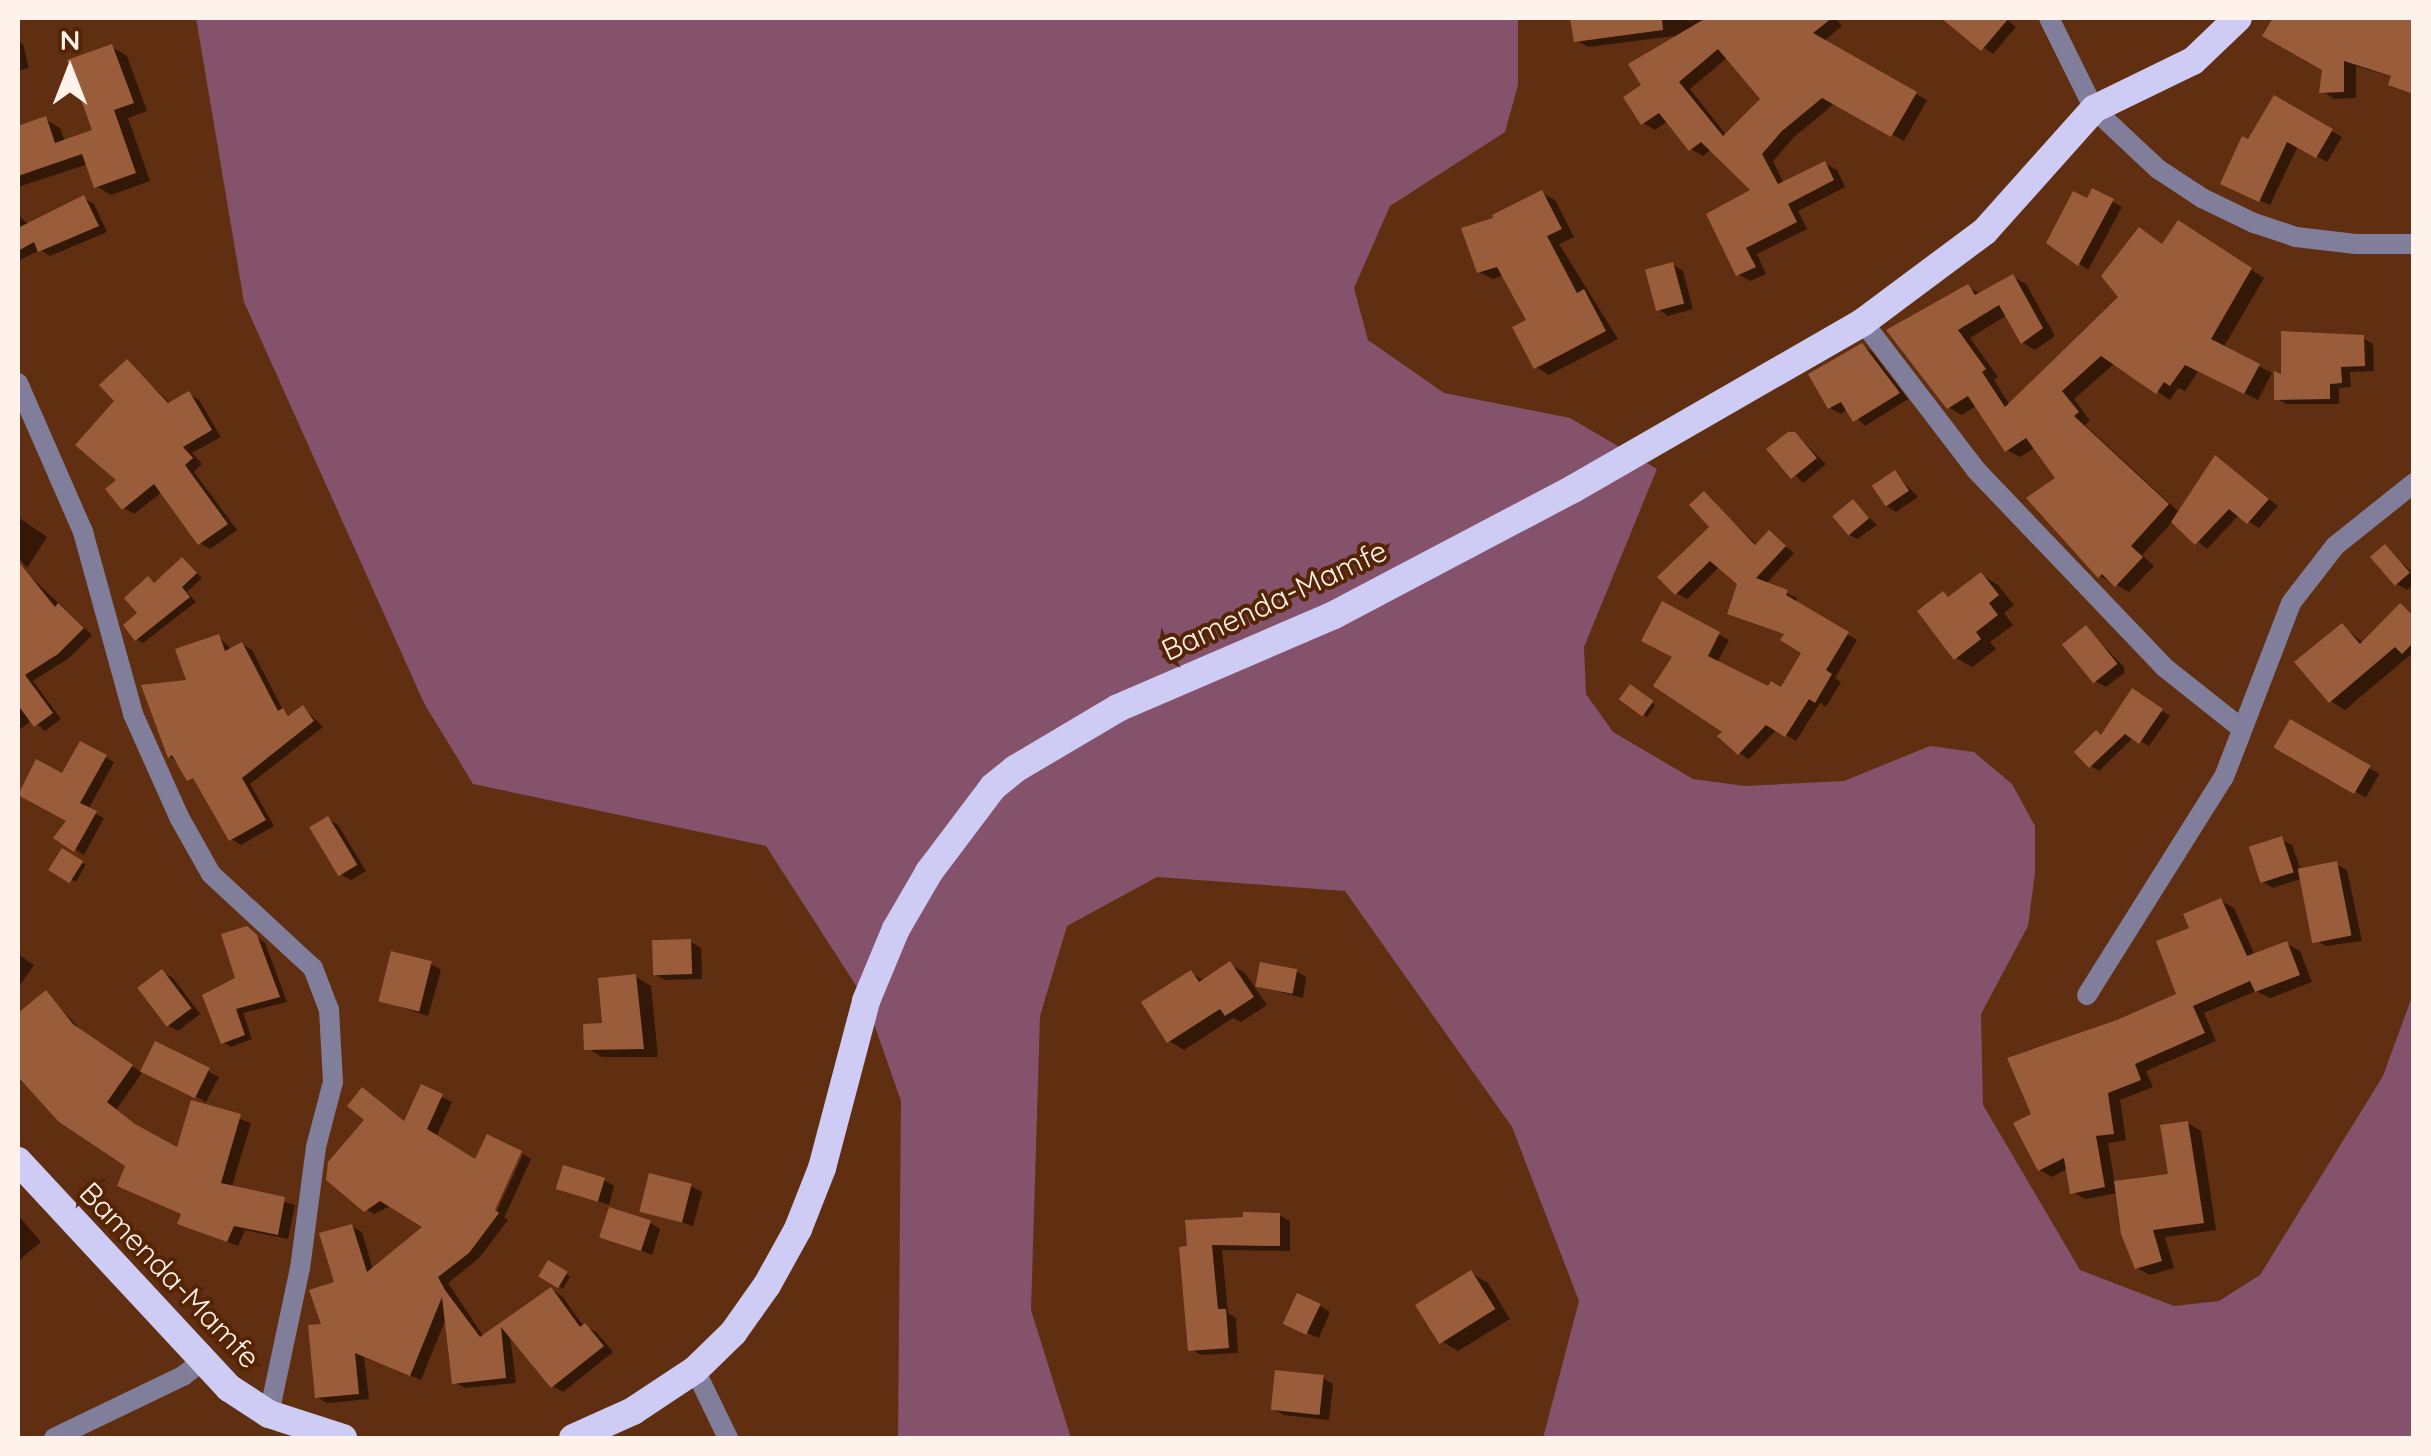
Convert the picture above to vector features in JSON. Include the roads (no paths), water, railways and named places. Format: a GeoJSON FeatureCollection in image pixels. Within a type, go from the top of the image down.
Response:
{"type":"FeatureCollection","features":[{"type":"Feature","properties":{"kind":"highway","name":"Bamenda-Mamfe"},"geometry":{"type":"LineString","coordinates":[[573,1438],[634,1412],[696,1370],[733,1333],[768,1285],[798,1229],[822,1168],[866,1001],[896,929],[929,872],[993,788],[1014,770],[1118,708],[1334,615],[1573,489],[1863,322],[1985,231],[2094,109],[2193,60],[2238,18]]}},
{"type":"Feature","properties":{"kind":"highway","name":"Bamenda-Mamfe"},"geometry":{"type":"LineString","coordinates":[[18,1161],[229,1388],[269,1414],[343,1438]]}},
{"type":"Feature","properties":{"kind":"street"},"geometry":{"type":"LineString","coordinates":[[2049,18],[2094,109],[2158,169],[2202,198],[2254,223],[2296,237],[2356,244],[2414,244]]}},
{"type":"Feature","properties":{"kind":"street"},"geometry":{"type":"LineString","coordinates":[[1863,322],[1976,470],[2164,667],[2241,728]]}},
{"type":"Feature","properties":{"kind":"street"},"geometry":{"type":"LineString","coordinates":[[18,383],[83,532],[133,714],[179,817],[211,874],[313,968],[328,1010],[333,1082],[316,1147],[300,1268],[269,1414]]}},
{"type":"Feature","properties":{"kind":"street"},"geometry":{"type":"LineString","coordinates":[[2088,995],[2224,776],[2290,604],[2335,546],[2414,483]]}},
{"type":"Feature","properties":{"kind":"street"},"geometry":{"type":"LineString","coordinates":[[54,1438],[183,1376],[201,1362]]}},
{"type":"Feature","properties":{"kind":"street"},"geometry":{"type":"LineString","coordinates":[[696,1370],[728,1438]]}}]}
